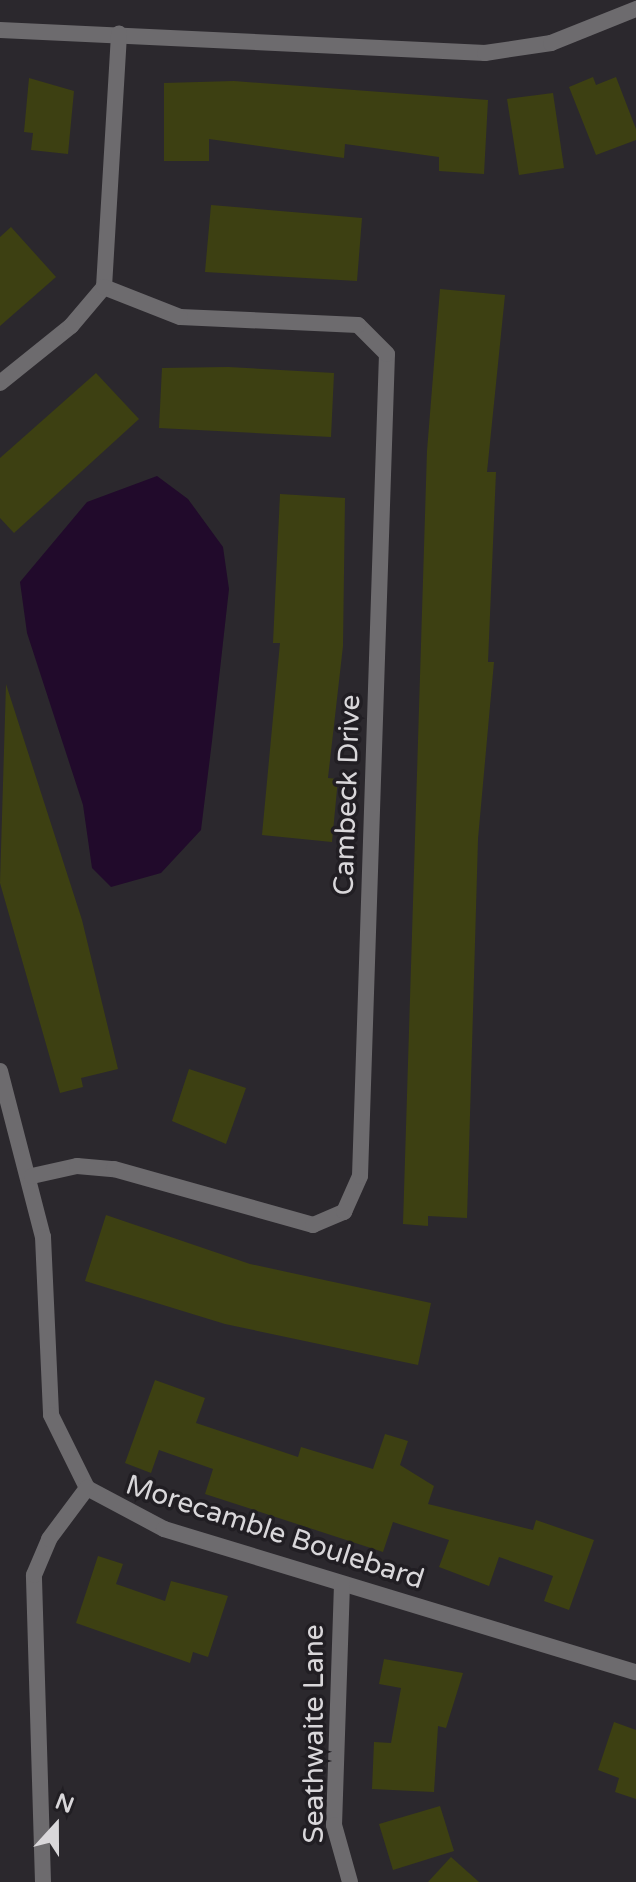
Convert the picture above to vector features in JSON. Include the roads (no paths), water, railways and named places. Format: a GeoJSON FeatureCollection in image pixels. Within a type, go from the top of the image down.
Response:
{"type":"FeatureCollection","features":[{"type":"Feature","properties":{"kind":"street"},"geometry":{"type":"LineString","coordinates":[[0,30],[119,33],[485,53],[551,43],[636,9]]}},
{"type":"Feature","properties":{"kind":"street"},"geometry":{"type":"LineString","coordinates":[[0,383],[81,317],[104,287],[119,33]]}},
{"type":"Feature","properties":{"kind":"street","name":"Cambeck Drive"},"geometry":{"type":"LineString","coordinates":[[32,1176],[77,1166],[114,1169],[313,1225],[344,1212],[360,1176],[387,354],[358,325],[180,317],[104,287]]}},
{"type":"Feature","properties":{"kind":"street","name":"Morecamble Boulebard"},"geometry":{"type":"LineString","coordinates":[[0,1071],[32,1176],[50,1295],[51,1415],[87,1488],[129,1516],[636,1672]]}},
{"type":"Feature","properties":{"kind":"street"},"geometry":{"type":"LineString","coordinates":[[43,1882],[34,1575],[49,1539],[87,1488]]}},
{"type":"Feature","properties":{"kind":"street","name":"Seathwaite Lane"},"geometry":{"type":"LineString","coordinates":[[342,1584],[334,1825],[350,1882]]}}]}
